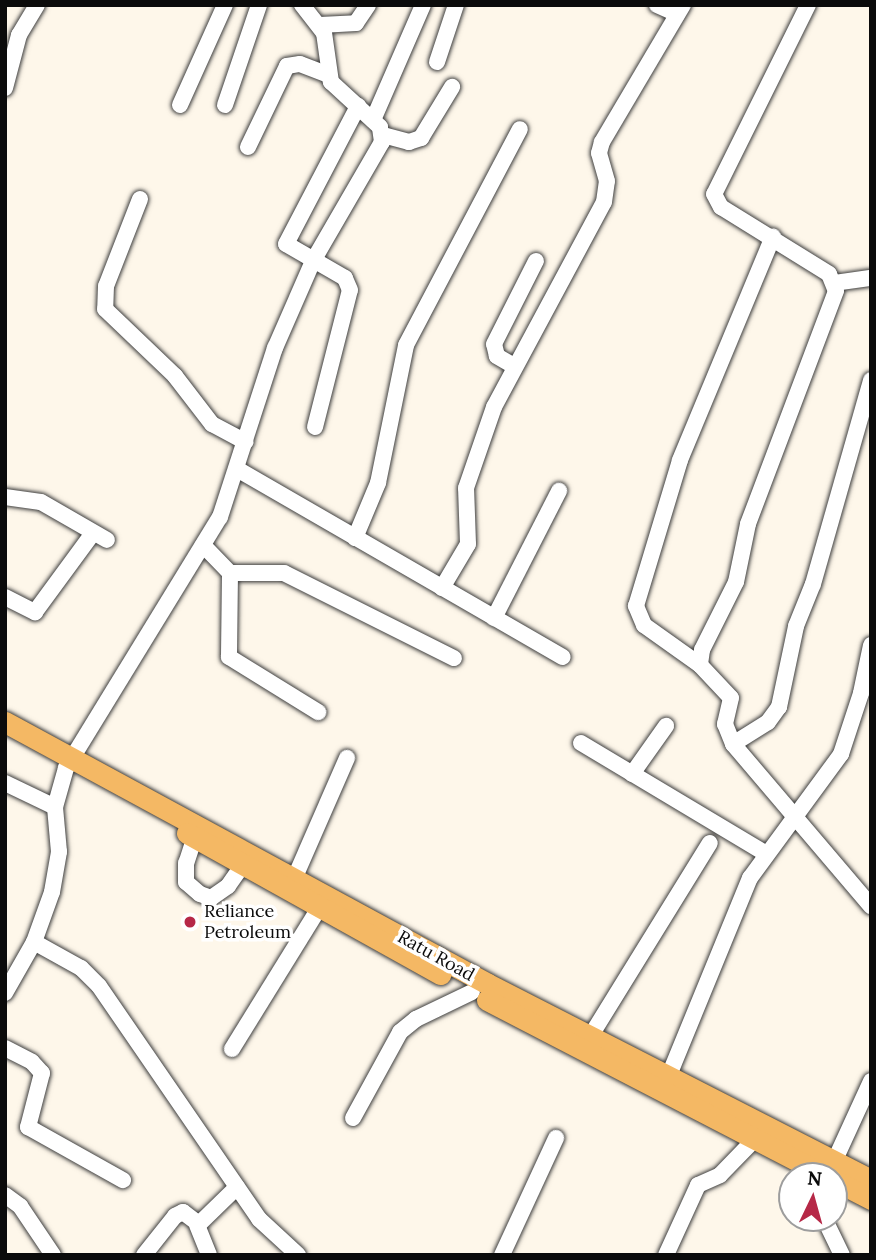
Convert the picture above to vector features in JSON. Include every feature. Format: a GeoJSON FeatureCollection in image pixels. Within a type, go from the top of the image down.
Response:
{"type":"FeatureCollection","features":[{"type":"Feature","properties":{"kind":"main road","name":"Ratu Road"},"geometry":{"type":"LineString","coordinates":[[5,722],[70,763],[246,858],[319,908],[472,992],[665,1084],[804,1162]]}},
{"type":"Feature","properties":{"kind":"main road","name":"Ratu Road"},"geometry":{"type":"LineString","coordinates":[[5,737],[70,763]]}},
{"type":"Feature","properties":{"kind":"main road","name":"Ratu Road"},"geometry":{"type":"LineString","coordinates":[[246,858],[295,877],[590,1037],[755,1139],[801,1162]]}},
{"type":"Feature","properties":{"kind":"main road","name":"Ratu Road"},"geometry":{"type":"LineString","coordinates":[[848,1179],[871,1180]]}},
{"type":"Feature","properties":{"kind":"main road","name":"Ratu Road"},"geometry":{"type":"LineString","coordinates":[[848,1186],[871,1199]]}},
{"type":"Feature","properties":{"kind":"street"},"geometry":{"type":"LineString","coordinates":[[5,88],[19,35],[37,5]]}},
{"type":"Feature","properties":{"kind":"street"},"geometry":{"type":"LineString","coordinates":[[180,105],[225,5]]}},
{"type":"Feature","properties":{"kind":"street"},"geometry":{"type":"LineString","coordinates":[[225,105],[259,5]]}},
{"type":"Feature","properties":{"kind":"street"},"geometry":{"type":"LineString","coordinates":[[302,5],[320,25],[329,54],[328,75]]}},
{"type":"Feature","properties":{"kind":"street"},"geometry":{"type":"LineString","coordinates":[[320,25],[356,23],[368,5]]}},
{"type":"Feature","properties":{"kind":"street"},"geometry":{"type":"LineString","coordinates":[[373,120],[423,5]]}},
{"type":"Feature","properties":{"kind":"street"},"geometry":{"type":"LineString","coordinates":[[437,62],[456,5]]}},
{"type":"Feature","properties":{"kind":"street"},"geometry":{"type":"LineString","coordinates":[[442,588],[468,544],[466,488],[494,407],[604,202],[607,181],[599,153],[602,142],[680,10],[657,5]]}},
{"type":"Feature","properties":{"kind":"street"},"geometry":{"type":"LineString","coordinates":[[700,665],[702,650],[736,582],[748,524],[832,307],[834,283],[829,274],[721,207],[714,194],[808,5]]}},
{"type":"Feature","properties":{"kind":"street"},"geometry":{"type":"LineString","coordinates":[[248,147],[287,66],[300,64],[328,75],[373,120],[383,135],[409,142],[421,138],[452,87]]}},
{"type":"Feature","properties":{"kind":"street"},"geometry":{"type":"LineString","coordinates":[[315,428],[350,290],[345,278],[287,246],[288,235],[358,106]]}},
{"type":"Feature","properties":{"kind":"street"},"geometry":{"type":"LineString","coordinates":[[355,538],[379,483],[406,345],[520,129]]}},
{"type":"Feature","properties":{"kind":"street"},"geometry":{"type":"LineString","coordinates":[[5,993],[34,942],[56,875],[59,838],[55,807],[70,763],[220,517],[275,348],[313,261],[380,150],[383,135]]}},
{"type":"Feature","properties":{"kind":"street"},"geometry":{"type":"LineString","coordinates":[[140,199],[106,286],[105,310],[175,376],[212,424],[246,442]]}},
{"type":"Feature","properties":{"kind":"street"},"geometry":{"type":"LineString","coordinates":[[773,237],[680,460],[636,606],[644,625],[700,665],[732,698],[725,732],[733,744],[796,813],[871,906]]}},
{"type":"Feature","properties":{"kind":"street"},"geometry":{"type":"LineString","coordinates":[[514,366],[497,356],[494,344],[536,261]]}},
{"type":"Feature","properties":{"kind":"street"},"geometry":{"type":"LineString","coordinates":[[834,283],[871,278]]}},
{"type":"Feature","properties":{"kind":"street"},"geometry":{"type":"LineString","coordinates":[[733,744],[768,722],[779,707],[796,626],[813,584],[871,380]]}},
{"type":"Feature","properties":{"kind":"street"},"geometry":{"type":"LineString","coordinates":[[237,469],[563,657]]}},
{"type":"Feature","properties":{"kind":"street"},"geometry":{"type":"LineString","coordinates":[[495,618],[558,491]]}},
{"type":"Feature","properties":{"kind":"street"},"geometry":{"type":"LineString","coordinates":[[5,597],[35,612],[100,536],[41,502],[7,501]]}},
{"type":"Feature","properties":{"kind":"street"},"geometry":{"type":"LineString","coordinates":[[204,545],[230,573],[229,657],[318,712]]}},
{"type":"Feature","properties":{"kind":"street"},"geometry":{"type":"LineString","coordinates":[[230,573],[284,573],[454,658]]}},
{"type":"Feature","properties":{"kind":"street"},"geometry":{"type":"LineString","coordinates":[[665,1084],[719,945],[765,853],[841,754],[861,693],[871,645]]}},
{"type":"Feature","properties":{"kind":"street"},"geometry":{"type":"LineString","coordinates":[[632,774],[666,726]]}},
{"type":"Feature","properties":{"kind":"street"},"geometry":{"type":"LineString","coordinates":[[581,743],[765,853]]}},
{"type":"Feature","properties":{"kind":"street"},"geometry":{"type":"LineString","coordinates":[[295,877],[347,758]]}},
{"type":"Feature","properties":{"kind":"street"},"geometry":{"type":"LineString","coordinates":[[5,783],[55,807]]}},
{"type":"Feature","properties":{"kind":"street"},"geometry":{"type":"LineString","coordinates":[[196,831],[186,882],[200,894],[211,898],[228,886],[246,858]]}},
{"type":"Feature","properties":{"kind":"street"},"geometry":{"type":"LineString","coordinates":[[590,1037],[710,843]]}},
{"type":"Feature","properties":{"kind":"street"},"geometry":{"type":"LineString","coordinates":[[232,1049],[319,908]]}},
{"type":"Feature","properties":{"kind":"street"},"geometry":{"type":"LineString","coordinates":[[34,942],[81,968],[99,986],[259,1219],[298,1255]]}},
{"type":"Feature","properties":{"kind":"street"},"geometry":{"type":"LineString","coordinates":[[353,1118],[400,1032],[416,1019],[472,992]]}},
{"type":"Feature","properties":{"kind":"street"},"geometry":{"type":"LineString","coordinates":[[5,1048],[32,1062],[42,1073],[28,1128],[123,1180]]}},
{"type":"Feature","properties":{"kind":"street"},"geometry":{"type":"LineString","coordinates":[[839,1162],[871,1082]]}},
{"type":"Feature","properties":{"kind":"street"},"geometry":{"type":"LineString","coordinates":[[502,1255],[556,1138]]}},
{"type":"Feature","properties":{"kind":"street"},"geometry":{"type":"LineString","coordinates":[[666,1255],[698,1185],[720,1175],[755,1139]]}},
{"type":"Feature","properties":{"kind":"street"},"geometry":{"type":"LineString","coordinates":[[197,1225],[237,1187]]}},
{"type":"Feature","properties":{"kind":"street"},"geometry":{"type":"LineString","coordinates":[[5,1195],[20,1206],[52,1255]]}},
{"type":"Feature","properties":{"kind":"street"},"geometry":{"type":"LineString","coordinates":[[144,1255],[179,1213],[197,1225],[209,1255]]}},
{"type":"Feature","properties":{"kind":"street"},"geometry":{"type":"LineString","coordinates":[[831,1232],[842,1255]]}},
{"type":"Feature","properties":{"kind":"place","name":"Reliance Petroleum"},"geometry":{"type":"Point","coordinates":[190,922]}}]}
